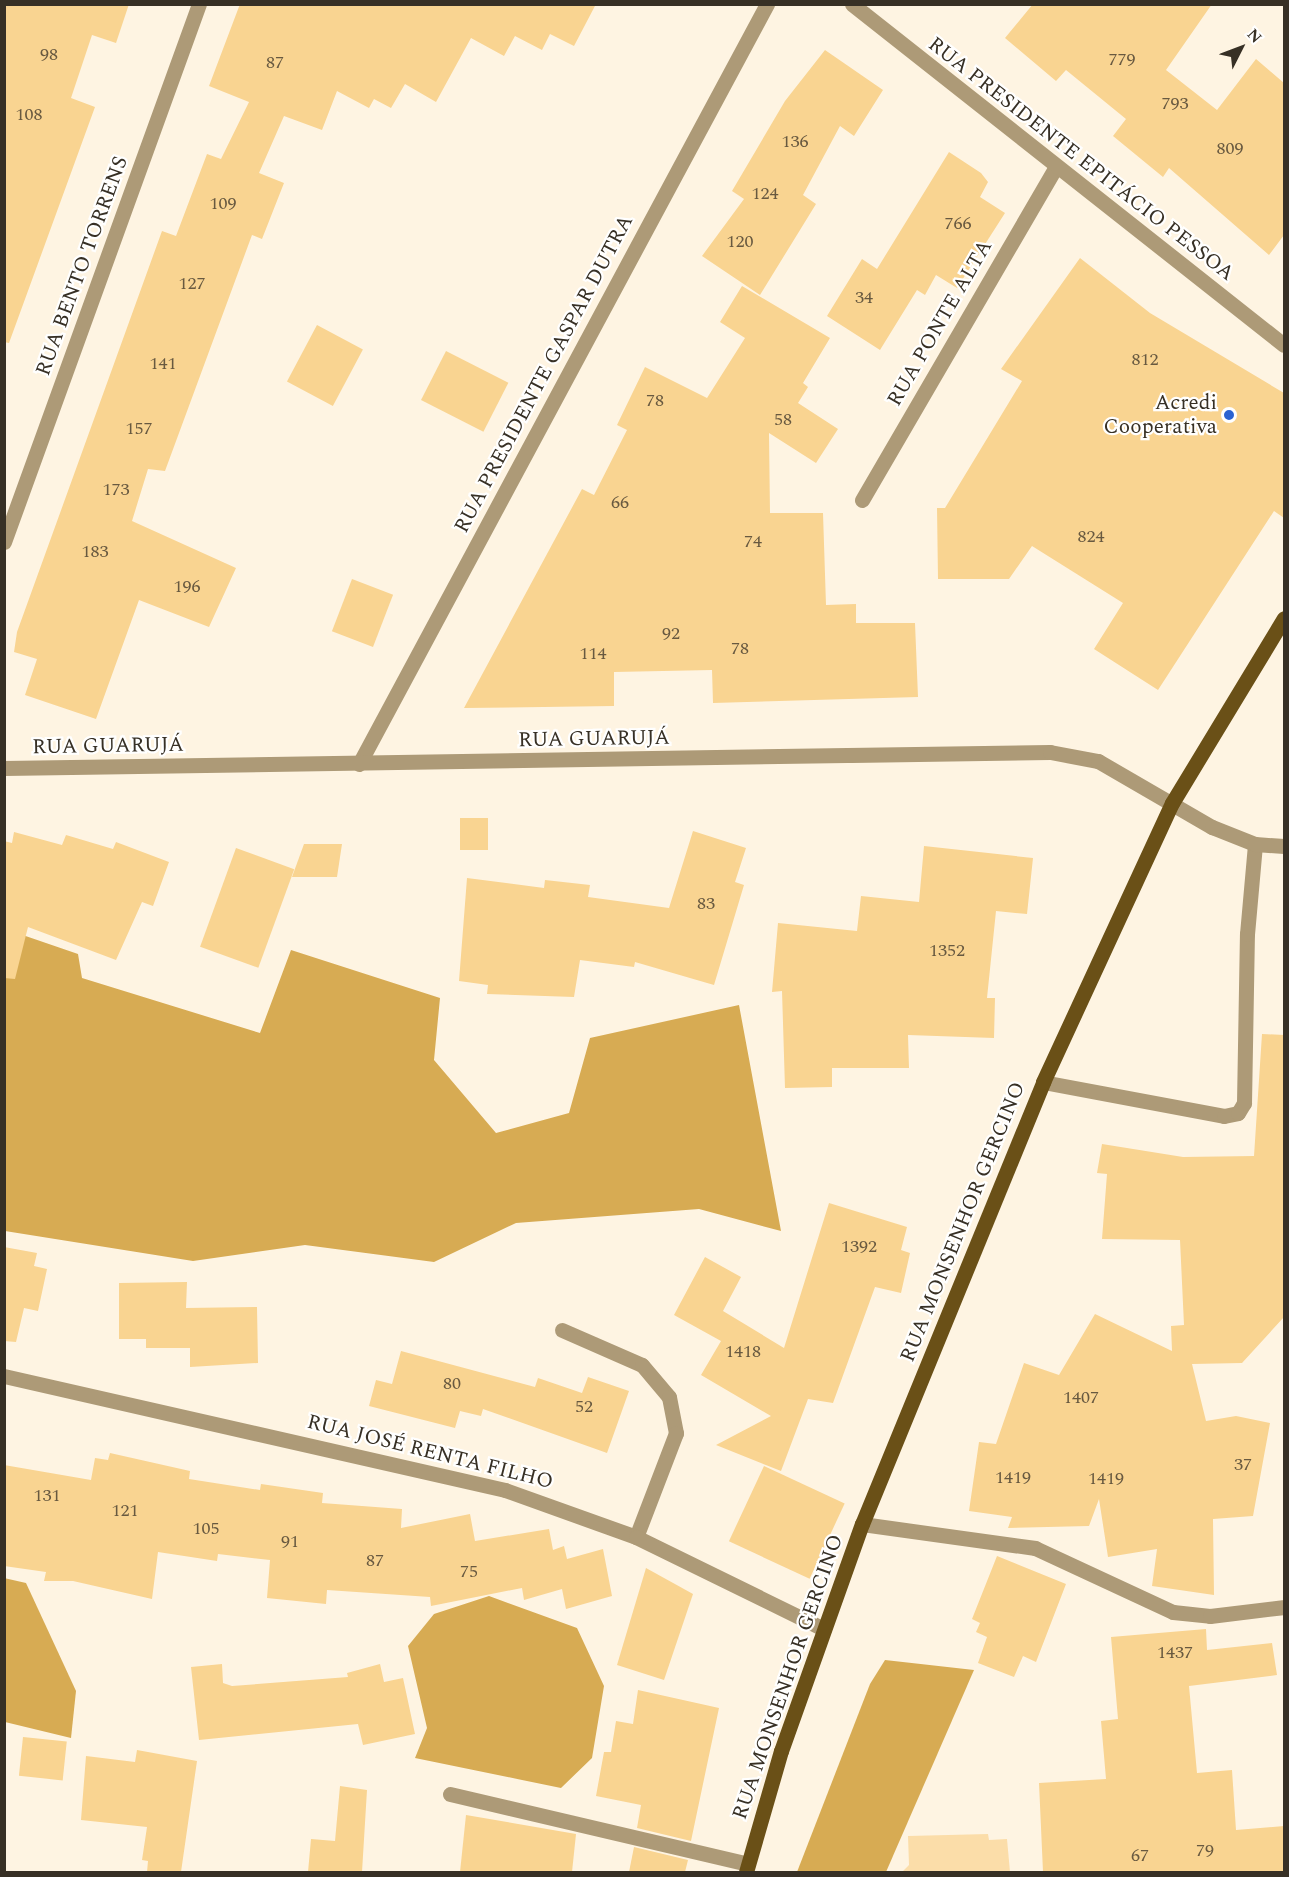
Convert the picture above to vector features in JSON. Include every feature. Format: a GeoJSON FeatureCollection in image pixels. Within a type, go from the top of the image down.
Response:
{"type":"FeatureCollection","features":[{"type":"Feature","properties":{"kind":"main road","name":"RUA MONSENHOR GERCINO"},"geometry":{"type":"LineString","coordinates":[[747,1868],[824,1629],[862,1524],[1043,1082],[1172,803],[1284,618]]}},
{"type":"Feature","properties":{"kind":"street","name":"RUA BENTO TORRENS"},"geometry":{"type":"LineString","coordinates":[[4,542],[199,4]]}},
{"type":"Feature","properties":{"kind":"street","name":"RUA PRESIDENTE GASPAR DUTRA"},"geometry":{"type":"LineString","coordinates":[[359,764],[766,4]]}},
{"type":"Feature","properties":{"kind":"street","name":"RUA PRESIDENTE EPITÁCIO PESSOA"},"geometry":{"type":"LineString","coordinates":[[852,4],[1055,168],[1284,345]]}},
{"type":"Feature","properties":{"kind":"street","name":"RUA PONTE ALTA"},"geometry":{"type":"LineString","coordinates":[[862,500],[1055,168]]}},
{"type":"Feature","properties":{"kind":"street","name":"RUA GUARUJÁ"},"geometry":{"type":"LineString","coordinates":[[4,768],[1050,752],[1098,761],[1172,803],[1255,844]]}},
{"type":"Feature","properties":{"kind":"street"},"geometry":{"type":"LineString","coordinates":[[1043,1082],[1224,1116],[1238,1113],[1244,1103],[1247,934],[1255,844],[1284,846]]}},
{"type":"Feature","properties":{"kind":"street"},"geometry":{"type":"LineString","coordinates":[[562,1330],[642,1365],[669,1397],[675,1415],[676,1433],[636,1537]]}},
{"type":"Feature","properties":{"kind":"street","name":"RUA JOSÉ RENTA FILHO"},"geometry":{"type":"LineString","coordinates":[[4,1376],[426,1469],[581,1514],[636,1537],[824,1629]]}},
{"type":"Feature","properties":{"kind":"street"},"geometry":{"type":"LineString","coordinates":[[862,1524],[1035,1548],[1173,1612],[1210,1616],[1284,1607]]}},
{"type":"Feature","properties":{"kind":"street"},"geometry":{"type":"LineString","coordinates":[[450,1794],[747,1868]]}},
{"type":"Feature","properties":{"kind":"shaded area"},"geometry":{"type":"Polygon","coordinates":[[[11,931],[78,954],[82,978],[260,1033],[291,950],[440,998],[434,1060],[496,1133],[569,1113],[590,1038],[739,1005],[781,1231],[699,1209],[516,1223],[434,1262],[305,1245],[193,1261],[5,1231],[4,949],[11,931]]]}},
{"type":"Feature","properties":{"kind":"shaded area"},"geometry":{"type":"Polygon","coordinates":[[[4,1578],[26,1583],[76,1691],[71,1738],[5,1722],[4,1578]]]}},
{"type":"Feature","properties":{"kind":"shaded area"},"geometry":{"type":"Polygon","coordinates":[[[489,1596],[577,1628],[604,1686],[592,1758],[561,1788],[415,1758],[427,1728],[408,1646],[434,1614],[489,1596]]]}},
{"type":"Feature","properties":{"kind":"shaded area"},"geometry":{"type":"Polygon","coordinates":[[[885,1660],[974,1670],[886,1872],[797,1872],[870,1684],[885,1660]]]}},
{"type":"Feature","properties":{"kind":"shaded area"},"geometry":{"type":"Polygon","coordinates":[[[988,1834],[989,1840],[1007,1839],[1010,1872],[902,1872],[909,1865],[908,1836],[988,1834]]]}},
{"type":"Feature","properties":{"kind":"building"},"geometry":{"type":"Polygon","coordinates":[[[4,4],[129,4],[116,43],[92,35],[71,98],[95,107],[9,343],[4,342],[4,4]]]}},
{"type":"Feature","properties":{"kind":"building"},"geometry":{"type":"Polygon","coordinates":[[[240,4],[596,4],[574,46],[550,34],[542,50],[515,36],[504,56],[471,38],[436,102],[405,84],[391,108],[374,99],[369,108],[337,91],[322,130],[284,116],[259,173],[284,183],[262,239],[252,235],[165,471],[148,469],[132,521],[236,568],[209,627],[139,600],[96,719],[25,695],[37,659],[14,652],[17,632],[162,231],[176,236],[207,154],[221,159],[249,102],[209,86],[240,4]]]}},
{"type":"Feature","properties":{"kind":"building"},"geometry":{"type":"Polygon","coordinates":[[[1033,4],[1212,4],[1166,70],[1217,110],[1256,59],[1284,83],[1284,235],[1269,255],[1169,168],[1163,177],[1113,136],[1126,119],[1066,70],[1056,81],[1005,38],[1033,4]]]}},
{"type":"Feature","properties":{"kind":"building"},"geometry":{"type":"Polygon","coordinates":[[[825,50],[883,90],[854,136],[840,126],[803,195],[816,204],[760,295],[702,256],[744,199],[732,191],[785,101],[825,50]]]}},
{"type":"Feature","properties":{"kind":"building"},"geometry":{"type":"Polygon","coordinates":[[[949,152],[981,173],[988,182],[980,197],[1005,213],[957,288],[936,275],[925,295],[917,290],[880,350],[827,316],[862,259],[877,269],[949,152]]]}},
{"type":"Feature","properties":{"kind":"building"},"geometry":{"type":"Polygon","coordinates":[[[1080,258],[1150,313],[1284,393],[1284,518],[1274,511],[1158,690],[1094,649],[1123,603],[1032,546],[1009,579],[938,579],[937,508],[945,508],[1022,381],[1001,369],[1080,258]]]}},
{"type":"Feature","properties":{"kind":"building"},"geometry":{"type":"Polygon","coordinates":[[[742,286],[830,338],[803,383],[808,387],[798,403],[838,429],[816,463],[769,433],[770,513],[823,513],[826,605],[856,604],[856,623],[915,623],[918,697],[713,703],[712,670],[614,672],[614,706],[464,708],[582,489],[594,495],[627,430],[617,425],[645,367],[707,398],[745,338],[720,322],[742,286]]]}},
{"type":"Feature","properties":{"kind":"building"},"geometry":{"type":"Polygon","coordinates":[[[317,325],[363,349],[333,406],[287,382],[317,325]]]}},
{"type":"Feature","properties":{"kind":"building"},"geometry":{"type":"Polygon","coordinates":[[[446,351],[508,383],[483,432],[421,400],[446,351]]]}},
{"type":"Feature","properties":{"kind":"building"},"geometry":{"type":"Polygon","coordinates":[[[352,579],[393,595],[373,647],[332,631],[352,579]]]}},
{"type":"Feature","properties":{"kind":"building"},"geometry":{"type":"Polygon","coordinates":[[[460,818],[488,818],[488,850],[460,850],[460,818]]]}},
{"type":"Feature","properties":{"kind":"building"},"geometry":{"type":"Polygon","coordinates":[[[693,831],[746,848],[735,882],[744,885],[714,985],[635,962],[634,967],[580,960],[574,997],[487,994],[488,985],[459,981],[467,878],[544,888],[545,880],[590,885],[588,897],[669,908],[693,831]]]}},
{"type":"Feature","properties":{"kind":"building"},"geometry":{"type":"Polygon","coordinates":[[[14,832],[62,845],[66,835],[113,849],[116,842],[169,862],[153,906],[142,902],[116,960],[28,927],[15,979],[4,978],[4,841],[12,843],[14,832]]]}},
{"type":"Feature","properties":{"kind":"building"},"geometry":{"type":"Polygon","coordinates":[[[304,844],[342,844],[337,877],[292,877],[304,844]]]}},
{"type":"Feature","properties":{"kind":"building"},"geometry":{"type":"Polygon","coordinates":[[[924,846],[1033,858],[1027,914],[996,911],[987,998],[995,998],[994,1038],[908,1035],[909,1068],[832,1068],[832,1087],[785,1088],[782,991],[772,992],[778,923],[857,931],[861,896],[919,902],[924,846]]]}},
{"type":"Feature","properties":{"kind":"building"},"geometry":{"type":"Polygon","coordinates":[[[236,848],[294,869],[258,968],[200,947],[236,848]]]}},
{"type":"Feature","properties":{"kind":"building"},"geometry":{"type":"Polygon","coordinates":[[[1262,1034],[1284,1035],[1284,1317],[1242,1363],[1192,1364],[1206,1421],[1236,1416],[1270,1423],[1253,1516],[1213,1519],[1214,1595],[1152,1586],[1157,1549],[1108,1557],[1099,1499],[1089,1526],[1008,1528],[1012,1517],[969,1511],[979,1442],[996,1444],[1024,1363],[1059,1375],[1095,1314],[1172,1351],[1171,1326],[1184,1325],[1180,1240],[1102,1239],[1107,1174],[1097,1173],[1102,1144],[1183,1157],[1254,1156],[1262,1034]]]}},
{"type":"Feature","properties":{"kind":"building"},"geometry":{"type":"Polygon","coordinates":[[[829,1203],[907,1227],[901,1250],[910,1253],[901,1293],[875,1287],[833,1403],[808,1399],[781,1471],[716,1445],[771,1416],[701,1375],[721,1341],[674,1315],[705,1257],[741,1277],[723,1311],[784,1348],[829,1203]]]}},
{"type":"Feature","properties":{"kind":"building"},"geometry":{"type":"Polygon","coordinates":[[[4,1247],[37,1253],[34,1266],[47,1269],[38,1311],[24,1308],[16,1342],[4,1341],[4,1247]]]}},
{"type":"Feature","properties":{"kind":"building"},"geometry":{"type":"Polygon","coordinates":[[[187,1282],[186,1308],[257,1307],[258,1363],[190,1367],[190,1348],[146,1348],[146,1339],[119,1339],[119,1283],[187,1282]]]}},
{"type":"Feature","properties":{"kind":"building"},"geometry":{"type":"Polygon","coordinates":[[[401,1351],[535,1387],[538,1378],[582,1393],[588,1377],[629,1391],[607,1453],[483,1409],[481,1416],[460,1411],[455,1428],[369,1406],[376,1380],[392,1384],[401,1351]]]}},
{"type":"Feature","properties":{"kind":"building"},"geometry":{"type":"Polygon","coordinates":[[[110,1453],[190,1471],[189,1479],[260,1490],[261,1484],[323,1493],[322,1503],[402,1509],[401,1528],[470,1514],[475,1541],[549,1529],[553,1550],[564,1546],[567,1559],[603,1549],[612,1596],[566,1609],[562,1589],[524,1600],[522,1588],[431,1606],[430,1597],[327,1590],[326,1604],[267,1598],[270,1560],[218,1554],[217,1561],[158,1552],[152,1599],[73,1581],[44,1581],[46,1572],[4,1566],[4,1465],[91,1480],[95,1458],[108,1460],[110,1453]]]}},
{"type":"Feature","properties":{"kind":"building"},"geometry":{"type":"Polygon","coordinates":[[[764,1466],[845,1504],[810,1579],[729,1541],[764,1466]]]}},
{"type":"Feature","properties":{"kind":"building"},"geometry":{"type":"Polygon","coordinates":[[[997,1556],[1066,1584],[1036,1662],[1023,1656],[1014,1677],[978,1663],[987,1637],[976,1632],[980,1623],[972,1619],[997,1556]]]}},
{"type":"Feature","properties":{"kind":"building"},"geometry":{"type":"Polygon","coordinates":[[[646,1568],[693,1594],[664,1680],[617,1665],[646,1568]]]}},
{"type":"Feature","properties":{"kind":"building"},"geometry":{"type":"Polygon","coordinates":[[[1206,1629],[1207,1650],[1272,1643],[1277,1675],[1189,1686],[1197,1773],[1232,1770],[1236,1830],[1284,1826],[1284,1872],[1043,1872],[1039,1783],[1106,1779],[1101,1721],[1118,1719],[1111,1637],[1206,1629]]]}},
{"type":"Feature","properties":{"kind":"building"},"geometry":{"type":"Polygon","coordinates":[[[222,1664],[223,1683],[232,1686],[348,1677],[347,1673],[380,1664],[384,1682],[403,1678],[415,1734],[363,1745],[358,1724],[199,1740],[191,1667],[222,1664]]]}},
{"type":"Feature","properties":{"kind":"building"},"geometry":{"type":"Polygon","coordinates":[[[638,1690],[719,1708],[691,1841],[637,1828],[641,1805],[596,1796],[604,1752],[611,1752],[616,1721],[633,1724],[638,1690]]]}},
{"type":"Feature","properties":{"kind":"building"},"geometry":{"type":"Polygon","coordinates":[[[23,1737],[67,1742],[63,1780],[19,1776],[23,1737]]]}},
{"type":"Feature","properties":{"kind":"building"},"geometry":{"type":"Polygon","coordinates":[[[137,1750],[197,1761],[181,1872],[147,1872],[148,1861],[142,1860],[147,1827],[81,1820],[86,1756],[135,1762],[137,1750]]]}},
{"type":"Feature","properties":{"kind":"building"},"geometry":{"type":"Polygon","coordinates":[[[340,1786],[367,1790],[362,1872],[308,1872],[311,1839],[335,1841],[340,1786]]]}},
{"type":"Feature","properties":{"kind":"building"},"geometry":{"type":"Polygon","coordinates":[[[466,1815],[576,1834],[572,1872],[460,1872],[466,1815]]]}},
{"type":"Feature","properties":{"kind":"building"},"geometry":{"type":"Polygon","coordinates":[[[634,1847],[688,1860],[685,1872],[629,1872],[634,1847]]]}},
{"type":"Feature","properties":{"kind":"place","name":"Acredi Cooperativa"},"geometry":{"type":"Point","coordinates":[1229,415]}}]}
